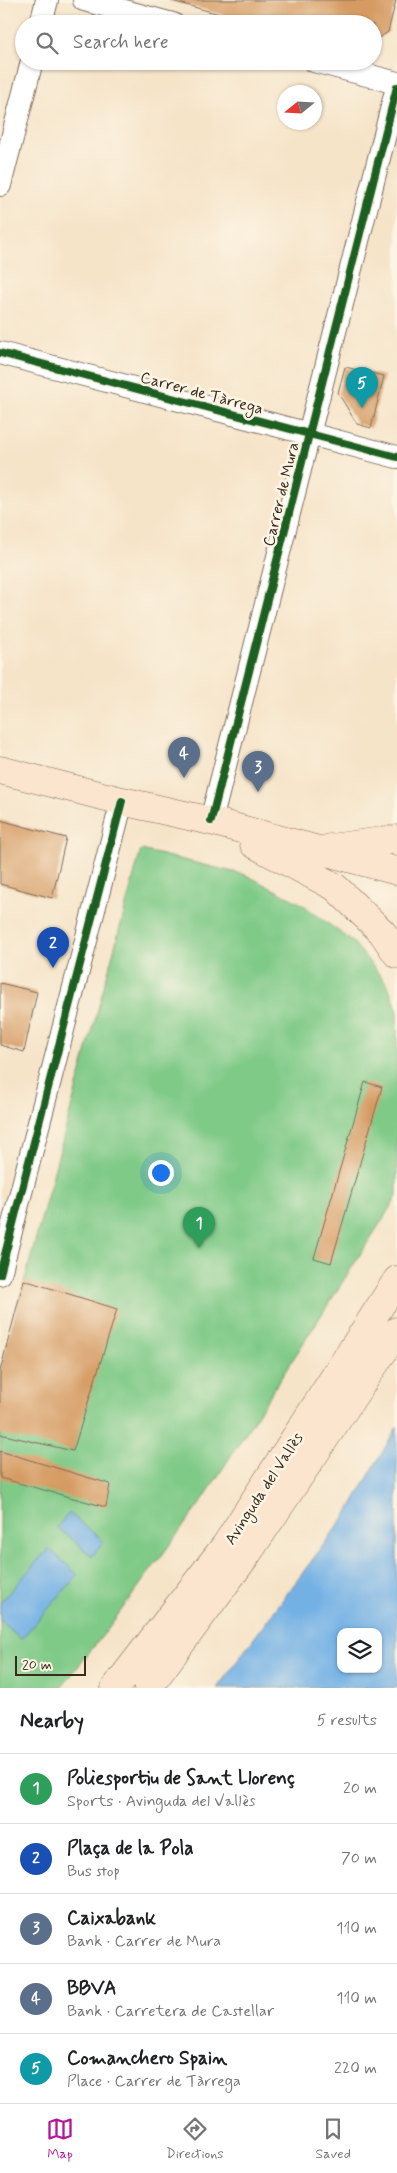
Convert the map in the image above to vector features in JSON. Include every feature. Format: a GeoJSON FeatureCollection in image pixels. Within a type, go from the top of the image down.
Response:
{"type":"FeatureCollection","features":[{"type":"Feature","properties":{"kind":"main road"},"geometry":{"type":"LineString","coordinates":[[0,770],[122,802],[211,821],[397,871]]}},
{"type":"Feature","properties":{"kind":"main road"},"geometry":{"type":"LineString","coordinates":[[211,821],[334,887],[382,932],[397,954]]}},
{"type":"Feature","properties":{"kind":"main road"},"geometry":{"type":"LineString","coordinates":[[316,850],[397,839]]}},
{"type":"Feature","properties":{"kind":"main road","name":"Avinguda del Vallès"},"geometry":{"type":"LineString","coordinates":[[115,1688],[225,1546],[397,1280]]}},
{"type":"Feature","properties":{"kind":"main road","name":"Avinguda del Vallès"},"geometry":{"type":"LineString","coordinates":[[148,1688],[248,1553],[397,1331]]}},
{"type":"Feature","properties":{"kind":"street"},"geometry":{"type":"LineString","coordinates":[[44,15],[48,0]]}},
{"type":"Feature","properties":{"kind":"street"},"geometry":{"type":"LineString","coordinates":[[84,0],[140,15]]}},
{"type":"Feature","properties":{"kind":"street"},"geometry":{"type":"LineString","coordinates":[[0,185],[30,70]]}},
{"type":"Feature","properties":{"kind":"street"},"geometry":{"type":"LineString","coordinates":[[345,70],[397,85]]}},
{"type":"Feature","properties":{"kind":"street","name":"Carrer de Mura"},"geometry":{"type":"LineString","coordinates":[[211,821],[397,85]]}},
{"type":"Feature","properties":{"kind":"street","name":"Carrer de Tàrrega"},"geometry":{"type":"LineString","coordinates":[[0,352],[397,457]]}},
{"type":"Feature","properties":{"kind":"street"},"geometry":{"type":"LineString","coordinates":[[0,1274],[122,802]]}},
{"type":"Feature","properties":{"kind":"green space"},"geometry":{"type":"Polygon","coordinates":[[[141,850],[246,875],[302,904],[354,943],[388,985],[397,1009],[397,1197],[202,1501],[103,1635],[61,1688],[0,1688],[0,1371],[141,850]]]}},
{"type":"Feature","properties":{"kind":"water"},"geometry":{"type":"Polygon","coordinates":[[[397,1427],[397,1688],[217,1688],[348,1512],[397,1427]]]}},
{"type":"Feature","properties":{"kind":"water"},"geometry":{"type":"Polygon","coordinates":[[[69,1513],[104,1542],[92,1556],[57,1527],[69,1513]]]}},
{"type":"Feature","properties":{"kind":"water"},"geometry":{"type":"Polygon","coordinates":[[[49,1548],[78,1575],[21,1639],[0,1620],[0,1603],[49,1548]]]}},
{"type":"Feature","properties":{"kind":"building"},"geometry":{"type":"Polygon","coordinates":[[[168,0],[396,0],[388,32],[382,36],[382,15],[223,15],[168,0]]]}},
{"type":"Feature","properties":{"kind":"building"},"geometry":{"type":"Polygon","coordinates":[[[345,367],[384,376],[371,428],[357,424],[338,393],[345,367]]]}},
{"type":"Feature","properties":{"kind":"building"},"geometry":{"type":"Polygon","coordinates":[[[0,820],[66,838],[52,898],[0,884],[0,820]]]}},
{"type":"Feature","properties":{"kind":"building"},"geometry":{"type":"Polygon","coordinates":[[[0,983],[37,992],[24,1052],[0,1045],[0,983]]]}},
{"type":"Feature","properties":{"kind":"building"},"geometry":{"type":"Polygon","coordinates":[[[365,1082],[382,1087],[331,1263],[314,1258],[365,1082]]]}},
{"type":"Feature","properties":{"kind":"building"},"geometry":{"type":"Polygon","coordinates":[[[24,1280],[117,1309],[73,1451],[0,1434],[0,1371],[24,1280]]]}},
{"type":"Feature","properties":{"kind":"building"},"geometry":{"type":"Polygon","coordinates":[[[0,1451],[110,1484],[106,1507],[0,1478],[0,1451]]]}},
{"type":"Feature","properties":{"kind":"cycle path"},"geometry":{"type":"LineString","coordinates":[[211,821],[397,87]]}},
{"type":"Feature","properties":{"kind":"cycle path"},"geometry":{"type":"LineString","coordinates":[[0,353],[397,457]]}},
{"type":"Feature","properties":{"kind":"cycle path"},"geometry":{"type":"LineString","coordinates":[[0,1274],[122,801]]}},
{"type":"Feature","properties":{"kind":"place","name":"Comanchero Spain"},"geometry":{"type":"Point","coordinates":[362,408]}},
{"type":"Feature","properties":{"kind":"place","name":"BBVA"},"geometry":{"type":"Point","coordinates":[184,778]}},
{"type":"Feature","properties":{"kind":"place","name":"Caixabank"},"geometry":{"type":"Point","coordinates":[258,792]}},
{"type":"Feature","properties":{"kind":"place","name":"Plaça de la Pola"},"geometry":{"type":"Point","coordinates":[53,968]}},
{"type":"Feature","properties":{"kind":"place","name":"Poliesportiu de Sant Llorenç"},"geometry":{"type":"Point","coordinates":[199,1248]}}]}
